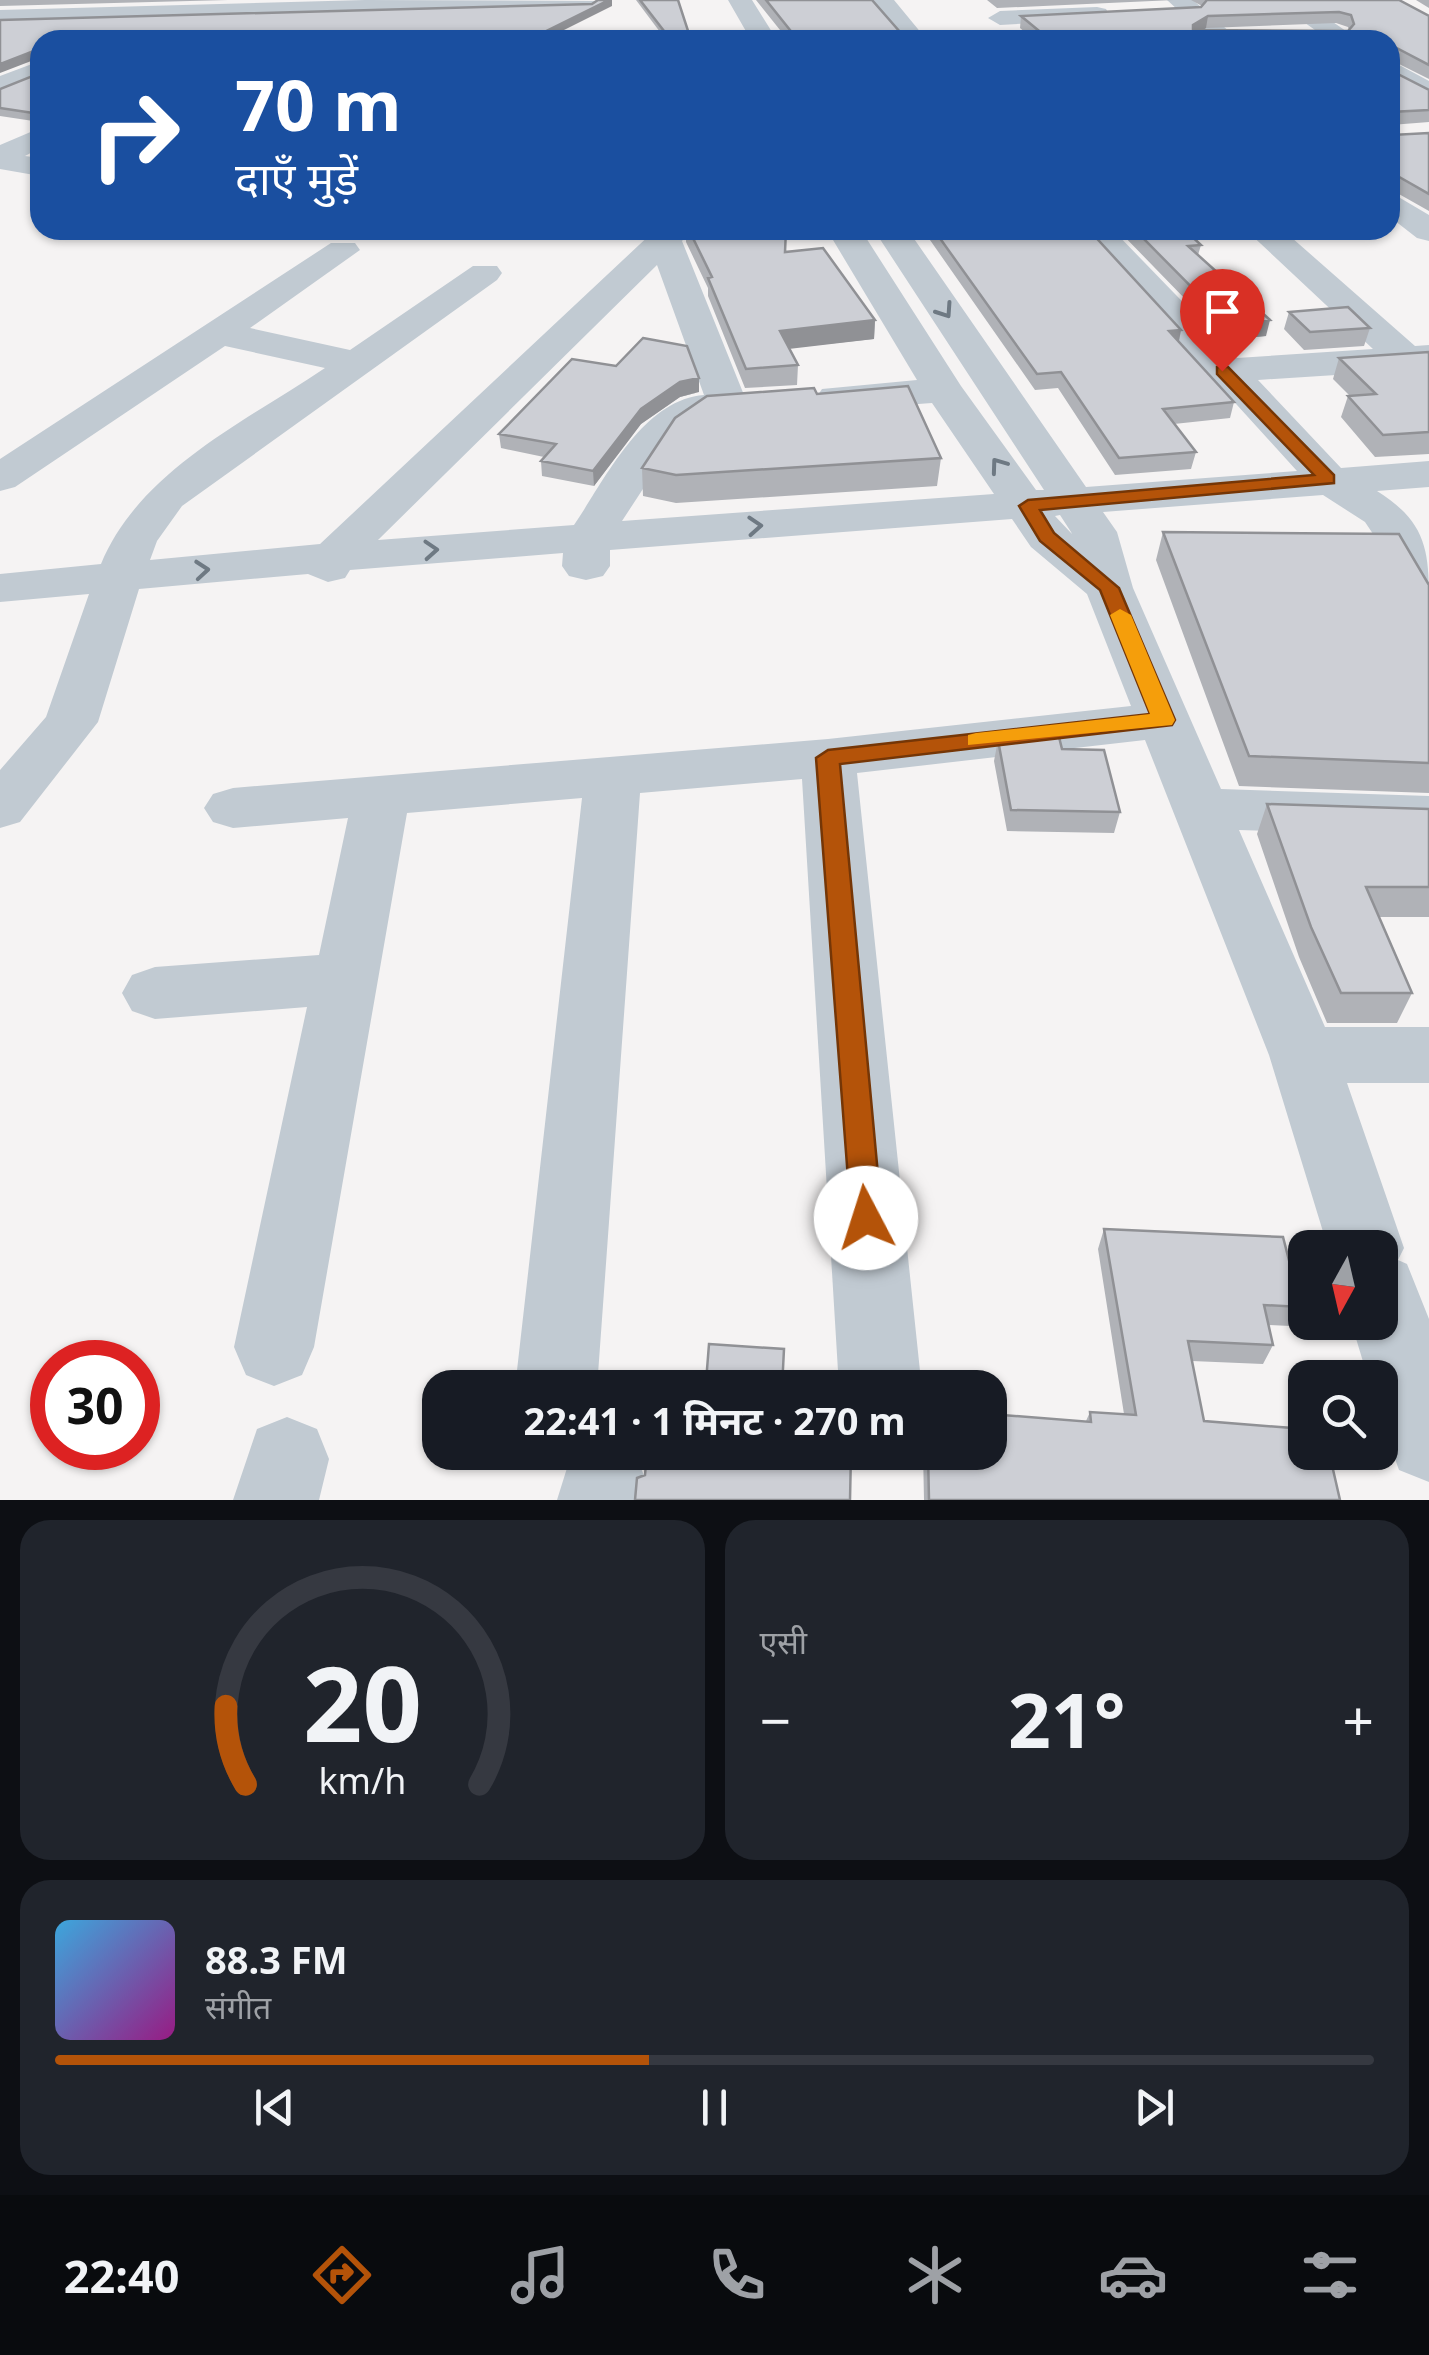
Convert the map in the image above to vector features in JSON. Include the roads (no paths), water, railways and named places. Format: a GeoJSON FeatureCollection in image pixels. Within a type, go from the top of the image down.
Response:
{"type":"FeatureCollection","features":[{"type":"Feature","properties":{"kind":"street"},"geometry":{"type":"LineString","coordinates":[[741,0],[758,30]]}},
{"type":"Feature","properties":{"kind":"street"},"geometry":{"type":"LineString","coordinates":[[881,0],[906,30]]}},
{"type":"Feature","properties":{"kind":"street"},"geometry":{"type":"LineString","coordinates":[[978,0],[1014,30]]}},
{"type":"Feature","properties":{"kind":"street"},"geometry":{"type":"LineString","coordinates":[[1285,0],[1330,30]]}},
{"type":"Feature","properties":{"kind":"street"},"geometry":{"type":"LineString","coordinates":[[7,15],[190,7],[593,1]]}},
{"type":"Feature","properties":{"kind":"street"},"geometry":{"type":"LineString","coordinates":[[593,1],[589,8],[599,27]]}},
{"type":"Feature","properties":{"kind":"street"},"geometry":{"type":"LineString","coordinates":[[1152,12],[1184,5],[1222,30]]}},
{"type":"Feature","properties":{"kind":"street"},"geometry":{"type":"LineString","coordinates":[[131,30],[190,7],[294,30]]}},
{"type":"Feature","properties":{"kind":"street"},"geometry":{"type":"LineString","coordinates":[[1000,18],[1114,13]]}},
{"type":"Feature","properties":{"kind":"street"},"geometry":{"type":"LineString","coordinates":[[0,86],[30,72]]}},
{"type":"Feature","properties":{"kind":"street"},"geometry":{"type":"LineString","coordinates":[[1400,74],[1426,89]]}},
{"type":"Feature","properties":{"kind":"street"},"geometry":{"type":"LineString","coordinates":[[1400,89],[1426,89]]}},
{"type":"Feature","properties":{"kind":"street"},"geometry":{"type":"LineString","coordinates":[[0,125],[30,132]]}},
{"type":"Feature","properties":{"kind":"street"},"geometry":{"type":"LineString","coordinates":[[30,140],[4,154],[3,161],[30,165]]}},
{"type":"Feature","properties":{"kind":"street"},"geometry":{"type":"LineString","coordinates":[[1400,210],[1429,232]]}},
{"type":"Feature","properties":{"kind":"street"},"geometry":{"type":"LineString","coordinates":[[325,575],[665,240]]}},
{"type":"Feature","properties":{"kind":"street"},"geometry":{"type":"LineString","coordinates":[[673,240],[767,403]]}},
{"type":"Feature","properties":{"kind":"street"},"geometry":{"type":"LineString","coordinates":[[850,240],[943,390],[1070,533]]}},
{"type":"Feature","properties":{"kind":"street"},"geometry":{"type":"LineString","coordinates":[[897,240],[1070,533],[1164,720],[1205,809],[1304,1054],[1360,1230]]}},
{"type":"Feature","properties":{"kind":"street"},"geometry":{"type":"LineString","coordinates":[[1104,240],[1222,371],[1328,479],[1381,513],[1429,582]]}},
{"type":"Feature","properties":{"kind":"street"},"geometry":{"type":"LineString","coordinates":[[1275,240],[1417,358]]}},
{"type":"Feature","properties":{"kind":"street"},"geometry":{"type":"LineString","coordinates":[[0,478],[343,250]]}},
{"type":"Feature","properties":{"kind":"street"},"geometry":{"type":"LineString","coordinates":[[0,808],[71,722],[134,540],[166,497],[361,364],[485,273]]}},
{"type":"Feature","properties":{"kind":"street"},"geometry":{"type":"LineString","coordinates":[[218,333],[361,364]]}},
{"type":"Feature","properties":{"kind":"street"},"geometry":{"type":"LineString","coordinates":[[1222,371],[1417,358]]}},
{"type":"Feature","properties":{"kind":"street"},"geometry":{"type":"LineString","coordinates":[[587,556],[658,434],[696,408],[943,390]]}},
{"type":"Feature","properties":{"kind":"street"},"geometry":{"type":"LineString","coordinates":[[1070,533],[1328,479],[1429,474]]}},
{"type":"Feature","properties":{"kind":"street"},"geometry":{"type":"LineString","coordinates":[[0,622],[112,596],[325,575],[587,556],[1070,533],[1429,510]]}},
{"type":"Feature","properties":{"kind":"street"},"geometry":{"type":"LineString","coordinates":[[0,588],[112,596]]}},
{"type":"Feature","properties":{"kind":"street"},"geometry":{"type":"LineString","coordinates":[[233,808],[828,758],[1164,720]]}},
{"type":"Feature","properties":{"kind":"street"},"geometry":{"type":"LineString","coordinates":[[828,758],[880,1370]]}},
{"type":"Feature","properties":{"kind":"street"},"geometry":{"type":"LineString","coordinates":[[558,1370],[613,776]]}},
{"type":"Feature","properties":{"kind":"street"},"geometry":{"type":"LineString","coordinates":[[274,1346],[381,798]]}},
{"type":"Feature","properties":{"kind":"street"},"geometry":{"type":"LineString","coordinates":[[1205,809],[1429,816]]}},
{"type":"Feature","properties":{"kind":"street"},"geometry":{"type":"LineString","coordinates":[[156,993],[346,978]]}},
{"type":"Feature","properties":{"kind":"street"},"geometry":{"type":"LineString","coordinates":[[1304,1054],[1429,1055]]}},
{"type":"Feature","properties":{"kind":"street"},"geometry":{"type":"LineString","coordinates":[[1396,1340],[1429,1440]]}}]}
